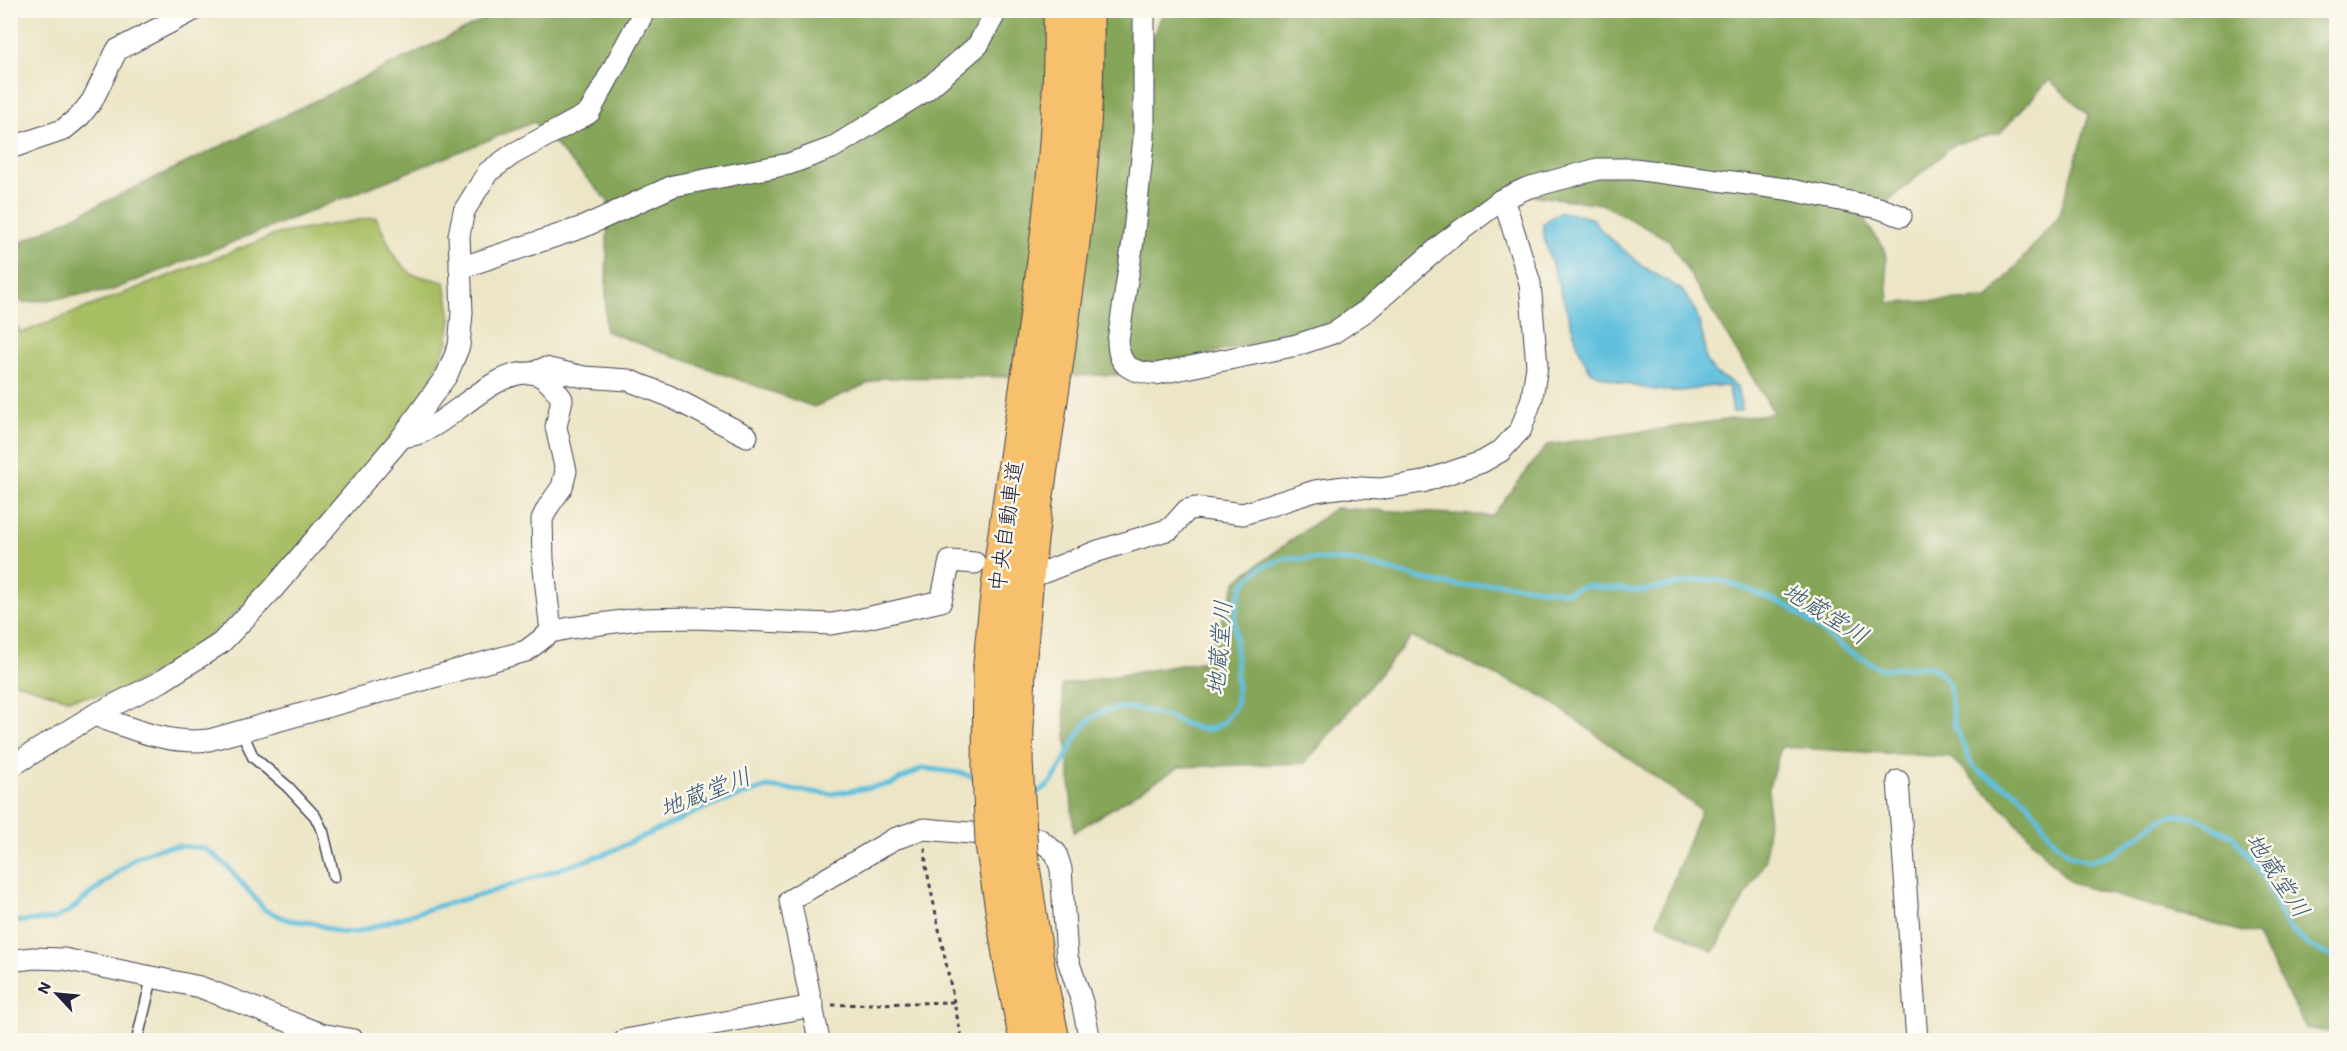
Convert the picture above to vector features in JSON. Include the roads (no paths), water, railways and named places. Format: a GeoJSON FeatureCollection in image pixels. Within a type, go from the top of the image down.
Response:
{"type":"FeatureCollection","features":[{"type":"Feature","properties":{"kind":"highway","name":"中央自動車道"},"geometry":{"type":"LineString","coordinates":[[1005,665],[995,601],[1033,345],[1055,176],[1061,64],[1060,10]]}},
{"type":"Feature","properties":{"kind":"highway","name":"中央自動車道"},"geometry":{"type":"LineString","coordinates":[[1053,1041],[1038,967],[989,769],[1005,665],[1033,520],[1082,164],[1088,52],[1087,10]]}},
{"type":"Feature","properties":{"kind":"highway","name":"中央自動車道"},"geometry":{"type":"LineString","coordinates":[[1007,848],[1011,967],[1026,1041]]}},
{"type":"Feature","properties":{"kind":"street"},"geometry":{"type":"LineString","coordinates":[[10,148],[63,130],[80,116],[92,101],[117,50],[195,10]]}},
{"type":"Feature","properties":{"kind":"street"},"geometry":{"type":"LineString","coordinates":[[10,767],[94,716],[162,681],[221,643],[273,589],[402,437],[447,375],[459,346],[462,313],[459,235],[464,211],[488,172],[513,154],[589,113],[645,10]]}},
{"type":"Feature","properties":{"kind":"street"},"geometry":{"type":"LineString","coordinates":[[460,268],[583,227],[673,186],[789,164],[832,148],[926,90],[978,45],[997,10]]}},
{"type":"Feature","properties":{"kind":"street"},"geometry":{"type":"LineString","coordinates":[[1144,10],[1144,137],[1133,241],[1118,341],[1118,352],[1122,361],[1137,373],[1156,375],[1297,345],[1333,333],[1366,311],[1444,243],[1501,200],[1527,188],[1598,169],[1634,169],[1786,189],[1879,208],[1901,216]]}},
{"type":"Feature","properties":{"kind":"street"},"geometry":{"type":"LineString","coordinates":[[1042,573],[1098,551],[1170,529],[1187,510],[1196,508],[1243,514],[1315,491],[1344,487],[1380,489],[1422,482],[1482,462],[1501,451],[1521,429],[1532,398],[1537,366],[1530,283],[1508,213],[1501,200]]}},
{"type":"Feature","properties":{"kind":"street"},"geometry":{"type":"LineString","coordinates":[[402,437],[420,433],[513,375],[532,373],[545,368],[584,377],[628,380],[669,396],[747,436]]}},
{"type":"Feature","properties":{"kind":"street"},"geometry":{"type":"LineString","coordinates":[[532,373],[554,385],[562,399],[556,427],[566,471],[562,487],[542,519],[543,560],[551,632]]}},
{"type":"Feature","properties":{"kind":"street"},"geometry":{"type":"LineString","coordinates":[[94,716],[167,739],[189,742],[209,740],[526,651],[551,632],[570,628],[638,619],[695,618],[831,624],[862,619],[941,600],[950,561],[975,563]]}},
{"type":"Feature","properties":{"kind":"street"},"geometry":{"type":"LineString","coordinates":[[1898,781],[1901,795],[1917,1041]]}},
{"type":"Feature","properties":{"kind":"street"},"geometry":{"type":"LineString","coordinates":[[819,1041],[790,900],[894,838],[924,828],[1039,839],[1056,853],[1061,869],[1067,957],[1082,1002],[1090,1041]]}},
{"type":"Feature","properties":{"kind":"street"},"geometry":{"type":"LineString","coordinates":[[10,961],[33,958],[64,959],[200,987],[319,1037],[354,1041]]}},
{"type":"Feature","properties":{"kind":"street"},"geometry":{"type":"LineString","coordinates":[[625,1041],[813,1006]]}},
{"type":"Feature","properties":{"kind":"lane"},"geometry":{"type":"LineString","coordinates":[[244,729],[253,757],[288,787],[315,816],[322,832],[334,877]]}},
{"type":"Feature","properties":{"kind":"lane"},"geometry":{"type":"LineString","coordinates":[[137,1041],[152,978]]}},
{"type":"Feature","properties":{"kind":"water"},"geometry":{"type":"Polygon","coordinates":[[[1558,213],[1577,214],[1593,219],[1601,230],[1642,266],[1682,290],[1696,312],[1703,337],[1706,361],[1715,373],[1737,386],[1742,410],[1733,412],[1729,387],[1716,386],[1683,391],[1656,390],[1621,382],[1590,371],[1580,352],[1545,242],[1543,224],[1558,213]]]}},
{"type":"Feature","properties":{"kind":"waterway","name":"地蔵堂川"},"geometry":{"type":"LineString","coordinates":[[1030,794],[1039,792],[1050,783],[1088,722],[1107,710],[1121,708],[1144,710],[1197,728],[1214,728],[1222,723],[1230,715],[1237,702],[1235,617],[1243,585],[1260,568],[1286,558],[1355,561],[1438,583],[1466,586],[1496,583],[1566,592],[1585,586],[1641,591],[1702,580],[1720,580],[1790,607],[1843,648],[1882,669],[1929,666],[1939,671],[1949,685],[1954,724],[1972,765],[1982,774],[2018,793],[2028,803],[2055,842],[2072,856],[2089,861],[2117,852],[2161,819],[2174,815],[2192,816],[2234,837],[2262,874],[2286,926],[2309,946],[2336,958]]}},
{"type":"Feature","properties":{"kind":"waterway","name":"地蔵堂川"},"geometry":{"type":"LineString","coordinates":[[10,922],[53,919],[68,912],[135,858],[156,849],[177,846],[203,848],[212,853],[228,867],[265,910],[288,920],[313,923],[339,932],[354,933],[484,894],[605,854],[705,808],[767,787],[831,794],[891,784],[923,768],[961,773],[978,779]]}}]}
